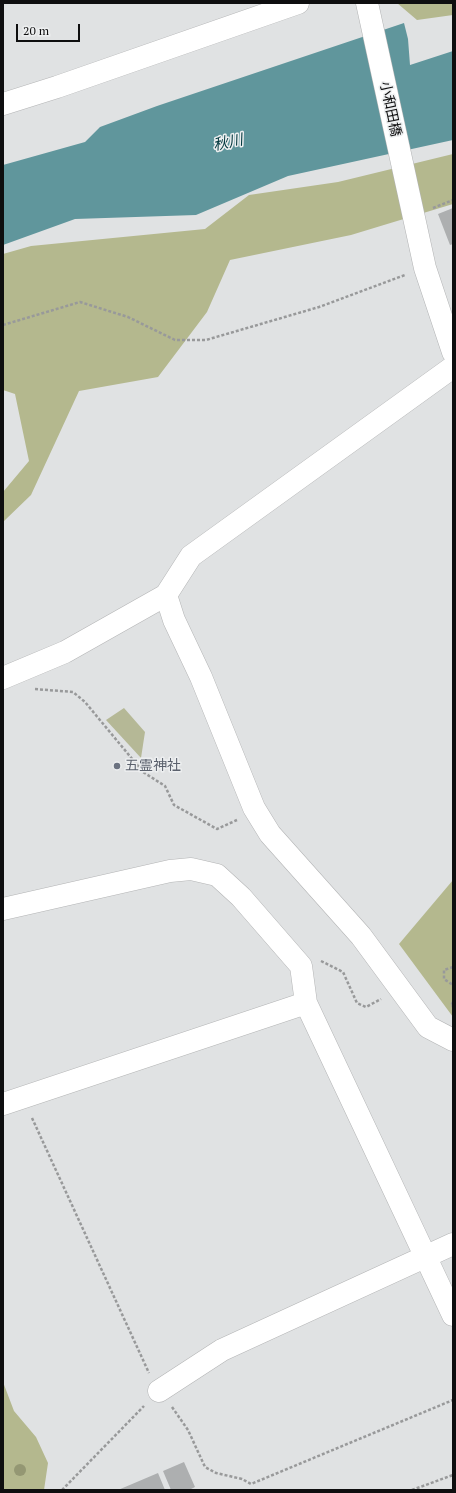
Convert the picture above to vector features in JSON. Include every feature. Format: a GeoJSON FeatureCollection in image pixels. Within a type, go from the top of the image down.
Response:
{"type":"FeatureCollection","features":[{"type":"Feature","properties":{"kind":"street"},"geometry":{"type":"LineString","coordinates":[[3,104],[57,87],[298,3]]}},
{"type":"Feature","properties":{"kind":"street","name":"小和田橋"},"geometry":{"type":"LineString","coordinates":[[366,3],[425,268],[453,352]]}},
{"type":"Feature","properties":{"kind":"street"},"geometry":{"type":"LineString","coordinates":[[3,678],[65,652],[166,595],[191,556],[453,367]]}},
{"type":"Feature","properties":{"kind":"street"},"geometry":{"type":"LineString","coordinates":[[166,595],[174,620],[201,677],[254,808],[270,834],[361,936],[428,1027],[453,1040]]}},
{"type":"Feature","properties":{"kind":"street"},"geometry":{"type":"LineString","coordinates":[[3,908],[170,871],[191,869],[217,875],[241,896],[301,966],[306,1003],[453,1315]]}},
{"type":"Feature","properties":{"kind":"street"},"geometry":{"type":"LineString","coordinates":[[3,1104],[306,1003]]}},
{"type":"Feature","properties":{"kind":"street"},"geometry":{"type":"LineString","coordinates":[[159,1391],[222,1350],[453,1244]]}},
{"type":"Feature","properties":{"kind":"path"},"geometry":{"type":"LineString","coordinates":[[3,325],[80,302],[128,317],[175,340],[206,340],[319,307],[425,268]]}},
{"type":"Feature","properties":{"kind":"path"},"geometry":{"type":"LineString","coordinates":[[33,688],[73,692],[85,702],[143,772],[165,786],[174,805],[217,830],[237,821],[254,808]]}},
{"type":"Feature","properties":{"kind":"path"},"geometry":{"type":"LineString","coordinates":[[301,966],[313,959],[326,962],[343,972],[357,1003],[366,1007],[381,1000],[388,991],[400,989]]}},
{"type":"Feature","properties":{"kind":"path"},"geometry":{"type":"LineString","coordinates":[[453,967],[444,970],[444,979],[453,985]]}},
{"type":"Feature","properties":{"kind":"path"},"geometry":{"type":"LineString","coordinates":[[453,1002],[451,1006],[453,1006]]}},
{"type":"Feature","properties":{"kind":"path"},"geometry":{"type":"LineString","coordinates":[[23,1097],[40,1137],[159,1391],[188,1430],[205,1467],[216,1473],[251,1484],[453,1400]]}},
{"type":"Feature","properties":{"kind":"path"},"geometry":{"type":"LineString","coordinates":[[62,1490],[159,1391]]}},
{"type":"Feature","properties":{"kind":"path"},"geometry":{"type":"LineString","coordinates":[[412,1490],[453,1475]]}},
{"type":"Feature","properties":{"kind":"green space"},"geometry":{"type":"Polygon","coordinates":[[[397,3],[453,3],[453,15],[417,20],[397,3]]]}},
{"type":"Feature","properties":{"kind":"green space"},"geometry":{"type":"Polygon","coordinates":[[[453,154],[453,204],[351,235],[230,260],[207,312],[158,377],[79,391],[31,495],[3,522],[3,492],[29,461],[15,394],[3,390],[3,254],[31,246],[205,229],[249,195],[338,182],[453,154]]]}},
{"type":"Feature","properties":{"kind":"green space"},"geometry":{"type":"Polygon","coordinates":[[[124,708],[145,732],[141,758],[106,720],[124,708]]]}},
{"type":"Feature","properties":{"kind":"green space"},"geometry":{"type":"Polygon","coordinates":[[[453,880],[453,1017],[399,944],[453,880]]]}},
{"type":"Feature","properties":{"kind":"green space"},"geometry":{"type":"Polygon","coordinates":[[[3,1382],[14,1411],[36,1437],[48,1463],[44,1490],[3,1490],[3,1382]]]}},
{"type":"Feature","properties":{"kind":"water","name":"秋川"},"geometry":{"type":"Polygon","coordinates":[[[404,23],[408,39],[410,65],[453,51],[453,140],[288,176],[196,215],[75,219],[3,245],[3,165],[85,142],[100,127],[157,106],[404,23]]]}},
{"type":"Feature","properties":{"kind":"building"},"geometry":{"type":"Polygon","coordinates":[[[453,208],[453,244],[450,245],[438,214],[453,208]]]}},
{"type":"Feature","properties":{"kind":"building"},"geometry":{"type":"Polygon","coordinates":[[[184,1462],[195,1487],[189,1490],[171,1490],[163,1471],[184,1462]]]}},
{"type":"Feature","properties":{"kind":"building"},"geometry":{"type":"Polygon","coordinates":[[[158,1473],[165,1490],[118,1490],[158,1473]]]}},
{"type":"Feature","properties":{"kind":"place","name":"五霊神社"},"geometry":{"type":"Point","coordinates":[117,766]}}]}
